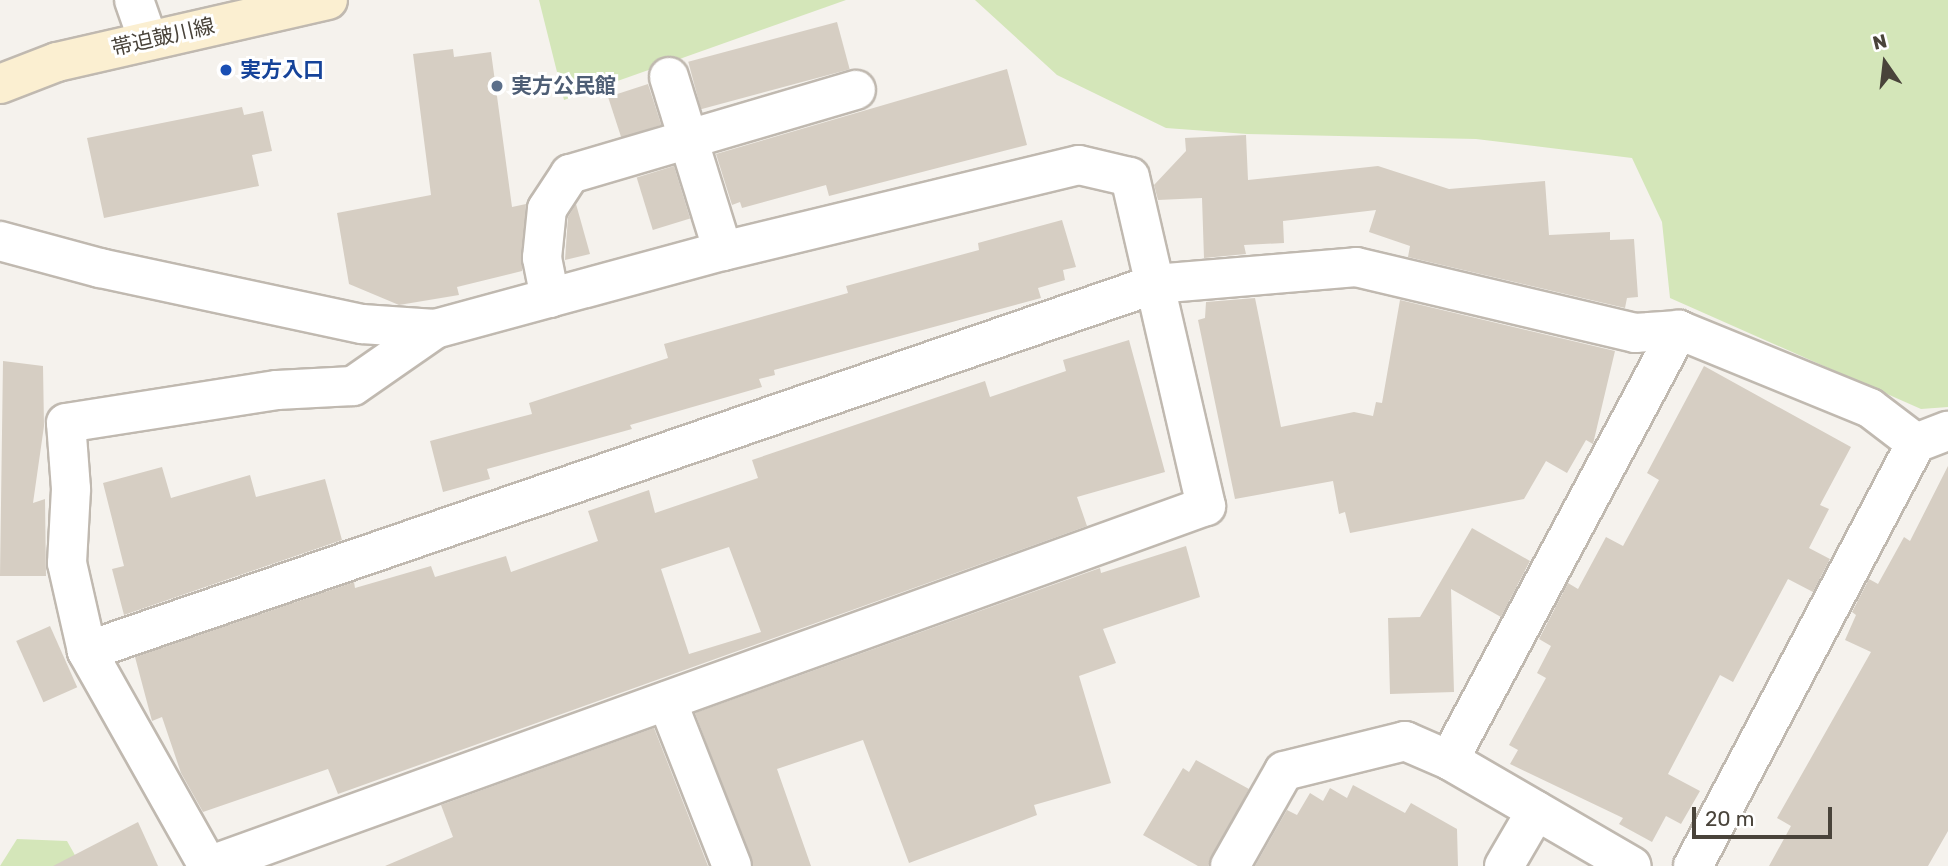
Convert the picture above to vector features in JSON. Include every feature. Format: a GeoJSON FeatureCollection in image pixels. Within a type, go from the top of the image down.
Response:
{"type":"FeatureCollection","features":[{"type":"Feature","properties":{"kind":"street"},"geometry":{"type":"LineString","coordinates":[[134,0],[148,40]]}},
{"type":"Feature","properties":{"kind":"street","name":"帯迫皷川線"},"geometry":{"type":"LineString","coordinates":[[0,83],[57,62],[328,0]]}},
{"type":"Feature","properties":{"kind":"street"},"geometry":{"type":"LineString","coordinates":[[669,77],[723,251]]}},
{"type":"Feature","properties":{"kind":"street"},"geometry":{"type":"LineString","coordinates":[[550,298],[542,258],[547,209],[570,174],[856,90]]}},
{"type":"Feature","properties":{"kind":"street"},"geometry":{"type":"LineString","coordinates":[[0,241],[100,268],[362,324],[435,329],[723,251],[1079,165],[1130,177],[1206,506],[208,866],[87,651],[67,563],[71,489],[66,423],[277,390],[353,386],[435,329]]}},
{"type":"Feature","properties":{"kind":"street"},"geometry":{"type":"LineString","coordinates":[[87,651],[1155,284],[1356,267],[1635,333],[1679,330],[1870,408],[1932,437],[1693,866]]}},
{"type":"Feature","properties":{"kind":"street"},"geometry":{"type":"LineString","coordinates":[[1449,760],[1679,330]]}},
{"type":"Feature","properties":{"kind":"street"},"geometry":{"type":"LineString","coordinates":[[667,701],[732,866]]}},
{"type":"Feature","properties":{"kind":"street"},"geometry":{"type":"LineString","coordinates":[[1230,866],[1284,771],[1405,741],[1449,760],[1632,866]]}},
{"type":"Feature","properties":{"kind":"street"},"geometry":{"type":"LineString","coordinates":[[1504,866],[1536,811]]}},
{"type":"Feature","properties":{"kind":"green space"},"geometry":{"type":"Polygon","coordinates":[[[539,0],[846,0],[564,100],[539,0]]]}},
{"type":"Feature","properties":{"kind":"green space"},"geometry":{"type":"Polygon","coordinates":[[[975,0],[1948,0],[1948,407],[1921,409],[1670,298],[1662,222],[1632,158],[1476,139],[1247,134],[1166,128],[1057,75],[975,0]]]}},
{"type":"Feature","properties":{"kind":"green space"},"geometry":{"type":"Polygon","coordinates":[[[17,839],[67,841],[81,866],[0,866],[17,839]]]}},
{"type":"Feature","properties":{"kind":"building"},"geometry":{"type":"Polygon","coordinates":[[[837,22],[850,69],[701,109],[688,62],[837,22]]]}},
{"type":"Feature","properties":{"kind":"building"},"geometry":{"type":"Polygon","coordinates":[[[453,49],[454,57],[491,52],[512,207],[526,204],[522,271],[457,287],[459,295],[399,305],[349,284],[337,213],[431,195],[413,54],[453,49]]]}},
{"type":"Feature","properties":{"kind":"building"},"geometry":{"type":"Polygon","coordinates":[[[1007,69],[1027,145],[829,196],[826,185],[742,208],[740,202],[732,205],[716,154],[1007,69]]]}},
{"type":"Feature","properties":{"kind":"building"},"geometry":{"type":"Polygon","coordinates":[[[648,84],[661,125],[621,138],[608,97],[648,84]]]}},
{"type":"Feature","properties":{"kind":"building"},"geometry":{"type":"Polygon","coordinates":[[[242,107],[244,115],[263,111],[272,151],[252,155],[259,186],[104,218],[87,138],[242,107]]]}},
{"type":"Feature","properties":{"kind":"building"},"geometry":{"type":"Polygon","coordinates":[[[1246,135],[1248,180],[1378,166],[1449,189],[1545,181],[1549,235],[1610,232],[1610,240],[1634,239],[1638,297],[1627,298],[1625,308],[1408,257],[1410,246],[1369,232],[1376,210],[1283,221],[1284,243],[1244,245],[1246,254],[1204,258],[1202,198],[1158,200],[1154,185],[1186,151],[1185,138],[1246,135]]]}},
{"type":"Feature","properties":{"kind":"building"},"geometry":{"type":"Polygon","coordinates":[[[674,166],[690,219],[653,230],[637,177],[674,166]]]}},
{"type":"Feature","properties":{"kind":"building"},"geometry":{"type":"Polygon","coordinates":[[[576,204],[590,254],[565,260],[568,217],[576,204]]]}},
{"type":"Feature","properties":{"kind":"building"},"geometry":{"type":"Polygon","coordinates":[[[1062,220],[1076,267],[1063,270],[1065,280],[1038,288],[1041,298],[774,370],[775,375],[759,379],[762,387],[630,425],[632,429],[487,469],[490,479],[443,492],[430,441],[532,414],[529,403],[668,358],[664,344],[848,293],[846,286],[979,250],[978,243],[1062,220]]]}},
{"type":"Feature","properties":{"kind":"building"},"geometry":{"type":"Polygon","coordinates":[[[1255,298],[1281,427],[1354,412],[1373,416],[1376,402],[1382,403],[1400,300],[1615,351],[1593,444],[1586,440],[1567,473],[1546,461],[1524,499],[1350,533],[1345,512],[1339,514],[1333,481],[1235,499],[1198,320],[1205,318],[1206,302],[1255,298]]]}},
{"type":"Feature","properties":{"kind":"building"},"geometry":{"type":"Polygon","coordinates":[[[1129,340],[1165,472],[1077,497],[1087,526],[338,794],[328,769],[203,812],[181,773],[162,717],[152,721],[135,657],[354,582],[355,588],[431,566],[435,577],[506,556],[511,572],[598,541],[588,511],[649,490],[655,513],[758,478],[752,460],[985,381],[990,397],[1066,371],[1063,360],[1129,340]],[[729,547],[661,569],[689,654],[761,632],[729,547]]]}},
{"type":"Feature","properties":{"kind":"building"},"geometry":{"type":"Polygon","coordinates":[[[3,361],[43,366],[44,426],[33,503],[45,499],[46,576],[0,576],[3,361]]]}},
{"type":"Feature","properties":{"kind":"building"},"geometry":{"type":"Polygon","coordinates":[[[1704,366],[1851,447],[1820,505],[1829,509],[1809,548],[1830,559],[1813,592],[1788,579],[1733,682],[1720,675],[1668,774],[1700,791],[1681,824],[1666,816],[1652,842],[1619,824],[1623,818],[1510,764],[1518,750],[1509,745],[1546,678],[1537,673],[1551,646],[1539,639],[1568,583],[1578,589],[1606,537],[1623,546],[1659,480],[1647,473],[1704,366]]]}},
{"type":"Feature","properties":{"kind":"building"},"geometry":{"type":"Polygon","coordinates":[[[1948,466],[1948,831],[1928,866],[1769,866],[1791,826],[1777,818],[1871,652],[1845,640],[1856,615],[1852,612],[1869,579],[1878,584],[1904,537],[1910,541],[1948,466]]]}},
{"type":"Feature","properties":{"kind":"building"},"geometry":{"type":"Polygon","coordinates":[[[162,467],[171,498],[250,475],[256,497],[325,479],[342,540],[124,615],[112,569],[124,566],[103,483],[162,467]]]}},
{"type":"Feature","properties":{"kind":"building"},"geometry":{"type":"Polygon","coordinates":[[[1472,528],[1530,561],[1501,617],[1451,589],[1454,692],[1390,694],[1388,618],[1420,617],[1472,528]]]}},
{"type":"Feature","properties":{"kind":"building"},"geometry":{"type":"Polygon","coordinates":[[[1186,546],[1200,597],[1103,629],[1116,663],[1079,676],[1111,783],[1034,805],[1037,815],[909,863],[863,740],[777,769],[811,866],[753,866],[695,713],[1100,568],[1101,573],[1186,546]]]}},
{"type":"Feature","properties":{"kind":"building"},"geometry":{"type":"Polygon","coordinates":[[[50,626],[77,687],[43,702],[16,641],[50,626]]]}},
{"type":"Feature","properties":{"kind":"building"},"geometry":{"type":"Polygon","coordinates":[[[654,728],[708,866],[385,866],[453,837],[441,805],[654,728]]]}},
{"type":"Feature","properties":{"kind":"building"},"geometry":{"type":"Polygon","coordinates":[[[1196,760],[1249,789],[1208,866],[1198,866],[1143,835],[1183,768],[1189,772],[1196,760]]]}},
{"type":"Feature","properties":{"kind":"building"},"geometry":{"type":"Polygon","coordinates":[[[1353,785],[1405,813],[1411,803],[1457,829],[1458,866],[1255,866],[1287,810],[1297,815],[1310,793],[1323,801],[1330,788],[1347,798],[1353,785]]]}},
{"type":"Feature","properties":{"kind":"building"},"geometry":{"type":"Polygon","coordinates":[[[138,822],[158,866],[53,866],[138,822]]]}},
{"type":"Feature","properties":{"kind":"place","name":"実方入口"},"geometry":{"type":"Point","coordinates":[226,70]}},
{"type":"Feature","properties":{"kind":"place","name":"実方公民館"},"geometry":{"type":"Point","coordinates":[497,86]}}]}
